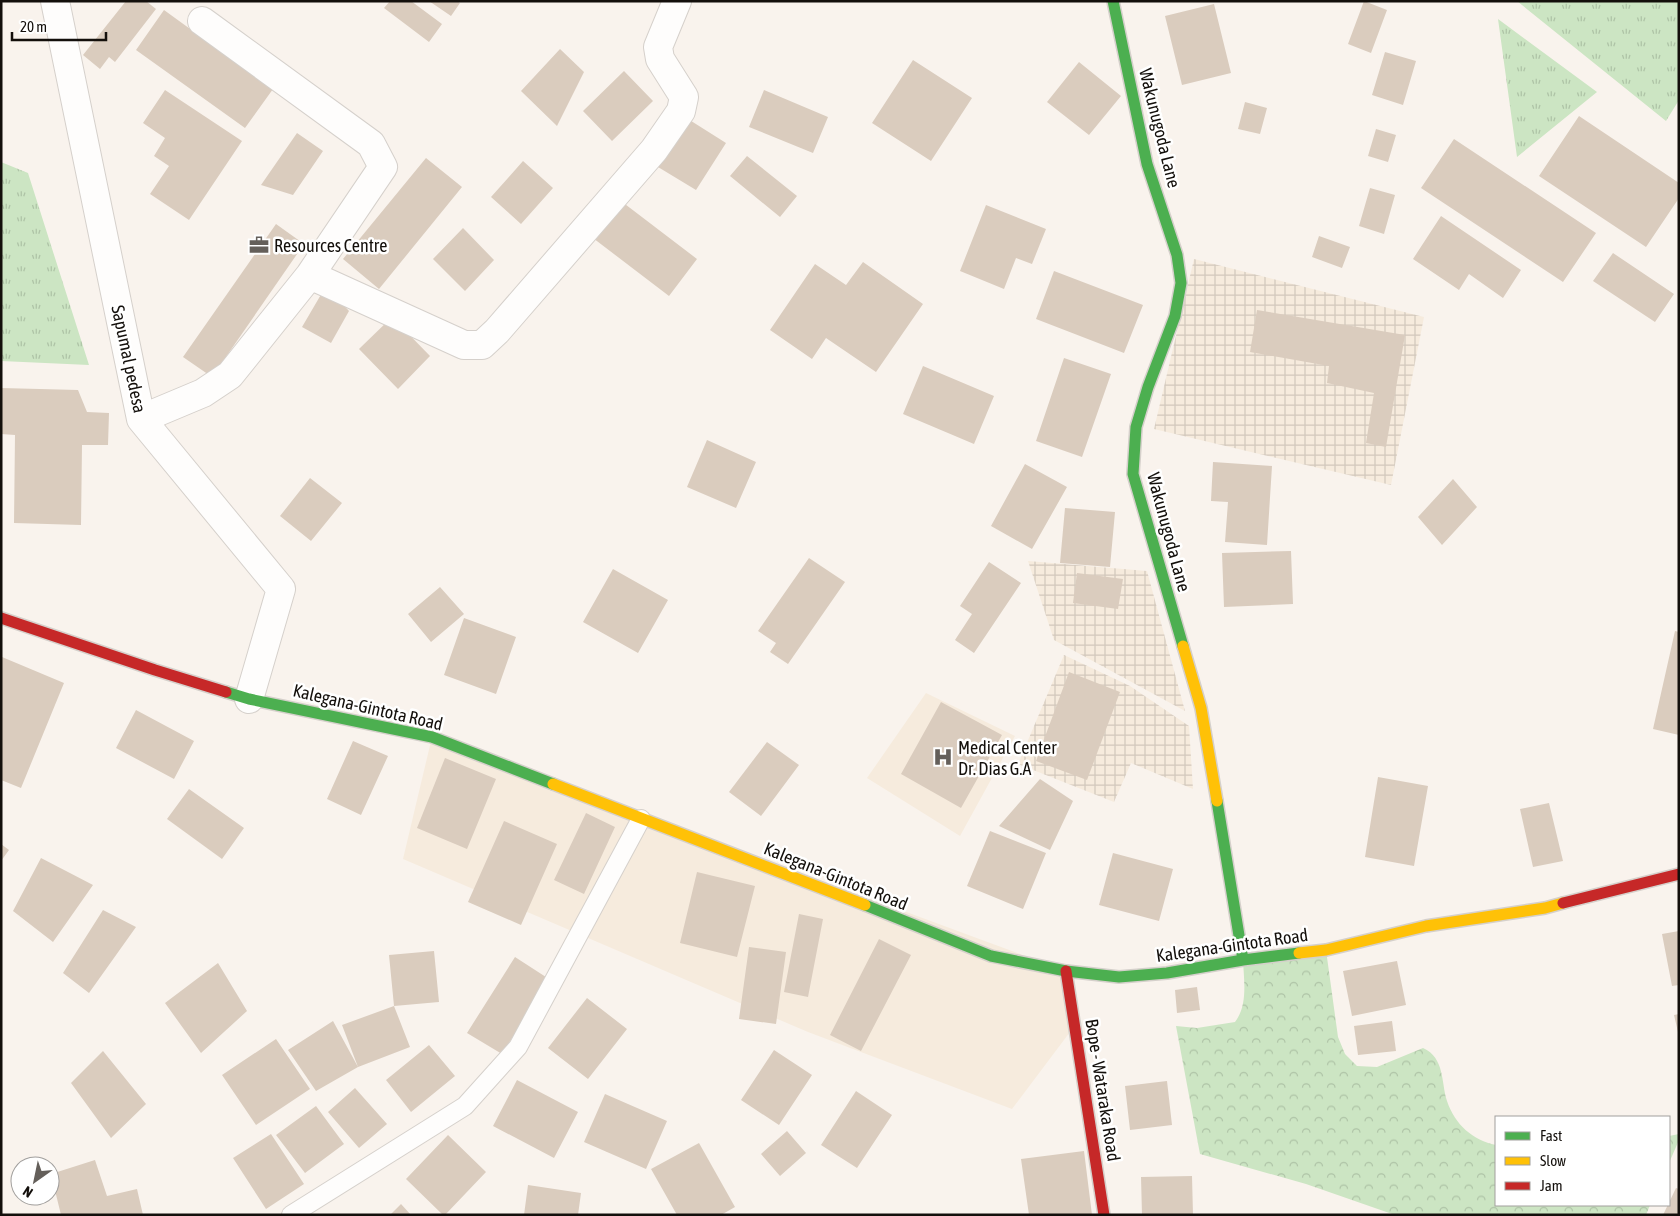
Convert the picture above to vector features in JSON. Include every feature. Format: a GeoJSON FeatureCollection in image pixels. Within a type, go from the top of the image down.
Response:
{"type":"FeatureCollection","features":[{"type":"Feature","properties":{"kind":"main road","name":"Wakunugoda Lane"},"geometry":{"type":"LineString","coordinates":[[1113,1],[1147,164],[1177,255],[1181,283],[1175,316],[1148,387],[1136,427],[1134,474],[1201,708],[1243,960]]}},
{"type":"Feature","properties":{"kind":"main road","name":"Kalegana-Gintota Road"},"geometry":{"type":"LineString","coordinates":[[1,618],[155,670],[249,699],[432,737],[827,890],[991,956],[1066,970],[1119,976],[1168,973],[1243,960],[1326,950],[1426,926],[1545,908],[1679,874]]}},
{"type":"Feature","properties":{"kind":"main road","name":"Bope - Wataraka Road"},"geometry":{"type":"LineString","coordinates":[[1066,970],[1104,1215]]}},
{"type":"Feature","properties":{"kind":"street","name":"Sapumal pedesa"},"geometry":{"type":"LineString","coordinates":[[55,1],[140,419],[281,589],[249,699]]}},
{"type":"Feature","properties":{"kind":"street"},"geometry":{"type":"LineString","coordinates":[[310,275],[464,345],[482,345],[654,150],[681,111],[684,97],[660,59],[658,46],[677,1]]}},
{"type":"Feature","properties":{"kind":"street"},"geometry":{"type":"LineString","coordinates":[[140,419],[203,393],[230,375],[310,275],[383,167],[371,144],[202,21]]}},
{"type":"Feature","properties":{"kind":"lane"},"geometry":{"type":"LineString","coordinates":[[291,1215],[464,1106],[518,1047],[641,819]]}},
{"type":"Feature","properties":{"kind":"shaded area"},"geometry":{"type":"Polygon","coordinates":[[[1194,259],[1424,317],[1391,485],[1154,429],[1194,259]]]}},
{"type":"Feature","properties":{"kind":"shaded area"},"geometry":{"type":"Polygon","coordinates":[[[1028,561],[1147,571],[1185,711],[1054,640],[1028,561]]]}},
{"type":"Feature","properties":{"kind":"shaded area"},"geometry":{"type":"Polygon","coordinates":[[[1064,655],[1130,686],[1189,726],[1193,789],[1131,763],[1114,802],[1018,764],[1064,655]]]}},
{"type":"Feature","properties":{"kind":"shaded area","name":"Medical Center Dr. Dias G.A"},"geometry":{"type":"Polygon","coordinates":[[[926,693],[1015,736],[960,836],[867,778],[926,693]]]}},
{"type":"Feature","properties":{"kind":"shaded area"},"geometry":{"type":"Polygon","coordinates":[[[432,737],[1066,971],[1076,1024],[1012,1109],[808,1032],[403,859],[432,737]]]}},
{"type":"Feature","properties":{"kind":"green space"},"geometry":{"type":"Polygon","coordinates":[[[1517,1],[1679,1],[1679,100],[1666,121],[1517,1]]]}},
{"type":"Feature","properties":{"kind":"green space"},"geometry":{"type":"Polygon","coordinates":[[[1498,19],[1597,92],[1517,157],[1498,19]]]}},
{"type":"Feature","properties":{"kind":"green space"},"geometry":{"type":"Polygon","coordinates":[[[1,162],[28,173],[89,365],[1,361],[1,162]]]}},
{"type":"Feature","properties":{"kind":"green space"},"geometry":{"type":"Polygon","coordinates":[[[1326,950],[1338,1037],[1345,1054],[1357,1066],[1377,1067],[1423,1048],[1430,1052],[1439,1064],[1450,1110],[1460,1124],[1472,1135],[1495,1145],[1495,1206],[1650,1206],[1646,1215],[1395,1215],[1306,1184],[1200,1154],[1176,1026],[1197,1028],[1235,1022],[1244,1000],[1243,960],[1326,950]]]}},
{"type":"Feature","properties":{"kind":"green space"},"geometry":{"type":"Polygon","coordinates":[[[1679,1134],[1679,1140],[1670,1161],[1670,1136],[1679,1134]]]}},
{"type":"Feature","properties":{"kind":"building"},"geometry":{"type":"Polygon","coordinates":[[[126,1],[146,1],[156,9],[115,62],[109,57],[100,69],[83,55],[126,1]]]}},
{"type":"Feature","properties":{"kind":"building"},"geometry":{"type":"Polygon","coordinates":[[[390,1],[411,1],[442,24],[429,42],[384,8],[390,1]]]}},
{"type":"Feature","properties":{"kind":"building"},"geometry":{"type":"Polygon","coordinates":[[[429,1],[457,1],[460,3],[451,16],[429,1]]]}},
{"type":"Feature","properties":{"kind":"building"},"geometry":{"type":"Polygon","coordinates":[[[1364,1],[1387,10],[1371,53],[1348,44],[1364,1]]]}},
{"type":"Feature","properties":{"kind":"building"},"geometry":{"type":"Polygon","coordinates":[[[1214,4],[1231,73],[1182,85],[1165,16],[1214,4]]]}},
{"type":"Feature","properties":{"kind":"building"},"geometry":{"type":"Polygon","coordinates":[[[164,10],[273,89],[245,128],[136,50],[164,10]]]}},
{"type":"Feature","properties":{"kind":"building"},"geometry":{"type":"Polygon","coordinates":[[[560,49],[584,72],[557,126],[521,91],[560,49]]]}},
{"type":"Feature","properties":{"kind":"building"},"geometry":{"type":"Polygon","coordinates":[[[1385,52],[1416,61],[1403,105],[1372,95],[1385,52]]]}},
{"type":"Feature","properties":{"kind":"building"},"geometry":{"type":"Polygon","coordinates":[[[913,60],[972,98],[931,161],[872,123],[913,60]]]}},
{"type":"Feature","properties":{"kind":"building"},"geometry":{"type":"Polygon","coordinates":[[[1079,62],[1121,96],[1089,135],[1047,102],[1079,62]]]}},
{"type":"Feature","properties":{"kind":"building"},"geometry":{"type":"Polygon","coordinates":[[[624,71],[653,101],[612,141],[583,111],[624,71]]]}},
{"type":"Feature","properties":{"kind":"building"},"geometry":{"type":"Polygon","coordinates":[[[165,90],[242,141],[189,220],[150,194],[169,166],[154,156],[165,138],[143,123],[165,90]]]}},
{"type":"Feature","properties":{"kind":"building"},"geometry":{"type":"Polygon","coordinates":[[[764,90],[828,117],[813,153],[749,127],[764,90]]]}},
{"type":"Feature","properties":{"kind":"building"},"geometry":{"type":"Polygon","coordinates":[[[1245,102],[1267,108],[1260,134],[1238,129],[1245,102]]]}},
{"type":"Feature","properties":{"kind":"building"},"geometry":{"type":"Polygon","coordinates":[[[1579,116],[1679,183],[1679,198],[1646,247],[1539,176],[1579,116]]]}},
{"type":"Feature","properties":{"kind":"building"},"geometry":{"type":"Polygon","coordinates":[[[688,119],[726,143],[696,190],[658,167],[688,119]]]}},
{"type":"Feature","properties":{"kind":"building"},"geometry":{"type":"Polygon","coordinates":[[[1376,129],[1396,135],[1388,162],[1368,156],[1376,129]]]}},
{"type":"Feature","properties":{"kind":"building"},"geometry":{"type":"Polygon","coordinates":[[[297,133],[323,151],[293,195],[261,185],[297,133]]]}},
{"type":"Feature","properties":{"kind":"building"},"geometry":{"type":"Polygon","coordinates":[[[1454,139],[1596,233],[1563,282],[1421,188],[1454,139]]]}},
{"type":"Feature","properties":{"kind":"building"},"geometry":{"type":"Polygon","coordinates":[[[747,156],[797,196],[780,217],[730,176],[747,156]]]}},
{"type":"Feature","properties":{"kind":"building"},"geometry":{"type":"Polygon","coordinates":[[[426,158],[462,187],[379,289],[343,259],[426,158]]]}},
{"type":"Feature","properties":{"kind":"building"},"geometry":{"type":"Polygon","coordinates":[[[523,161],[553,188],[521,224],[491,197],[523,161]]]}},
{"type":"Feature","properties":{"kind":"building"},"geometry":{"type":"Polygon","coordinates":[[[1370,188],[1395,195],[1384,234],[1359,226],[1370,188]]]}},
{"type":"Feature","properties":{"kind":"building"},"geometry":{"type":"Polygon","coordinates":[[[617,198],[697,259],[669,296],[589,235],[617,198]]]}},
{"type":"Feature","properties":{"kind":"building"},"geometry":{"type":"Polygon","coordinates":[[[986,205],[1046,229],[1032,264],[1016,258],[1004,289],[960,271],[986,205]]]}},
{"type":"Feature","properties":{"kind":"building"},"geometry":{"type":"Polygon","coordinates":[[[1441,216],[1521,270],[1503,298],[1469,274],[1459,290],[1413,259],[1441,216]]]}},
{"type":"Feature","properties":{"kind":"building"},"geometry":{"type":"Polygon","coordinates":[[[276,224],[304,244],[212,377],[183,357],[276,224]]]}},
{"type":"Feature","properties":{"kind":"building"},"geometry":{"type":"Polygon","coordinates":[[[463,228],[494,260],[465,291],[433,259],[463,228]]]}},
{"type":"Feature","properties":{"kind":"building"},"geometry":{"type":"Polygon","coordinates":[[[1319,236],[1350,247],[1342,268],[1312,257],[1319,236]]]}},
{"type":"Feature","properties":{"kind":"building"},"geometry":{"type":"Polygon","coordinates":[[[1613,253],[1674,294],[1655,322],[1593,281],[1613,253]]]}},
{"type":"Feature","properties":{"kind":"building"},"geometry":{"type":"Polygon","coordinates":[[[863,262],[923,304],[876,372],[826,338],[812,359],[770,330],[815,264],[846,285],[863,262]]]}},
{"type":"Feature","properties":{"kind":"building"},"geometry":{"type":"Polygon","coordinates":[[[1054,271],[1143,305],[1124,353],[1036,319],[1054,271]]]}},
{"type":"Feature","properties":{"kind":"building"},"geometry":{"type":"Polygon","coordinates":[[[326,286],[349,311],[331,343],[302,327],[326,286]]]}},
{"type":"Feature","properties":{"kind":"building"},"geometry":{"type":"Polygon","coordinates":[[[1257,310],[1405,335],[1386,447],[1366,443],[1374,393],[1327,383],[1329,366],[1250,352],[1257,310]]]}},
{"type":"Feature","properties":{"kind":"building"},"geometry":{"type":"Polygon","coordinates":[[[392,317],[430,356],[398,389],[359,349],[392,317]]]}},
{"type":"Feature","properties":{"kind":"building"},"geometry":{"type":"Polygon","coordinates":[[[1064,358],[1111,374],[1082,457],[1036,441],[1064,358]]]}},
{"type":"Feature","properties":{"kind":"building"},"geometry":{"type":"Polygon","coordinates":[[[923,366],[994,396],[974,444],[903,414],[923,366]]]}},
{"type":"Feature","properties":{"kind":"building"},"geometry":{"type":"Polygon","coordinates":[[[1,388],[78,390],[87,412],[109,413],[108,445],[82,445],[81,525],[14,523],[15,435],[1,434],[1,388]]]}},
{"type":"Feature","properties":{"kind":"building"},"geometry":{"type":"Polygon","coordinates":[[[707,440],[756,462],[736,508],[687,487],[707,440]]]}},
{"type":"Feature","properties":{"kind":"building"},"geometry":{"type":"Polygon","coordinates":[[[1213,462],[1272,466],[1267,545],[1225,542],[1228,502],[1211,501],[1213,462]]]}},
{"type":"Feature","properties":{"kind":"building"},"geometry":{"type":"Polygon","coordinates":[[[1025,464],[1067,487],[1032,549],[991,526],[1025,464]]]}},
{"type":"Feature","properties":{"kind":"building"},"geometry":{"type":"Polygon","coordinates":[[[310,478],[342,503],[311,541],[280,516],[310,478]]]}},
{"type":"Feature","properties":{"kind":"building"},"geometry":{"type":"Polygon","coordinates":[[[1453,479],[1477,507],[1442,545],[1418,517],[1453,479]]]}},
{"type":"Feature","properties":{"kind":"building"},"geometry":{"type":"Polygon","coordinates":[[[1065,508],[1115,512],[1110,567],[1060,563],[1065,508]]]}},
{"type":"Feature","properties":{"kind":"building"},"geometry":{"type":"Polygon","coordinates":[[[1291,551],[1293,604],[1224,607],[1222,553],[1291,551]]]}},
{"type":"Feature","properties":{"kind":"building"},"geometry":{"type":"Polygon","coordinates":[[[809,558],[845,582],[788,664],[770,652],[776,643],[758,631],[809,558]]]}},
{"type":"Feature","properties":{"kind":"building"},"geometry":{"type":"Polygon","coordinates":[[[989,562],[1021,583],[974,653],[955,640],[972,614],[960,606],[989,562]]]}},
{"type":"Feature","properties":{"kind":"building"},"geometry":{"type":"Polygon","coordinates":[[[613,569],[668,600],[638,653],[583,622],[613,569]]]}},
{"type":"Feature","properties":{"kind":"building"},"geometry":{"type":"Polygon","coordinates":[[[1077,573],[1123,579],[1118,609],[1073,603],[1077,573]]]}},
{"type":"Feature","properties":{"kind":"building"},"geometry":{"type":"Polygon","coordinates":[[[440,587],[464,614],[431,642],[408,614],[440,587]]]}},
{"type":"Feature","properties":{"kind":"building"},"geometry":{"type":"Polygon","coordinates":[[[464,618],[516,637],[496,694],[444,675],[464,618]]]}},
{"type":"Feature","properties":{"kind":"building"},"geometry":{"type":"Polygon","coordinates":[[[1675,631],[1679,632],[1679,735],[1653,729],[1675,631]]]}},
{"type":"Feature","properties":{"kind":"building"},"geometry":{"type":"Polygon","coordinates":[[[2,657],[64,683],[21,788],[1,780],[2,657]]]}},
{"type":"Feature","properties":{"kind":"building"},"geometry":{"type":"Polygon","coordinates":[[[1069,672],[1120,692],[1087,780],[1036,761],[1069,672]]]}},
{"type":"Feature","properties":{"kind":"building"},"geometry":{"type":"Polygon","coordinates":[[[941,702],[1002,735],[961,808],[901,774],[941,702]]]}},
{"type":"Feature","properties":{"kind":"building"},"geometry":{"type":"Polygon","coordinates":[[[136,710],[194,741],[174,779],[116,748],[136,710]]]}},
{"type":"Feature","properties":{"kind":"building"},"geometry":{"type":"Polygon","coordinates":[[[353,741],[388,756],[361,815],[327,799],[353,741]]]}},
{"type":"Feature","properties":{"kind":"building"},"geometry":{"type":"Polygon","coordinates":[[[767,742],[799,765],[761,816],[729,792],[767,742]]]}},
{"type":"Feature","properties":{"kind":"building"},"geometry":{"type":"Polygon","coordinates":[[[445,758],[496,779],[467,849],[417,828],[445,758]]]}},
{"type":"Feature","properties":{"kind":"building"},"geometry":{"type":"Polygon","coordinates":[[[1378,777],[1428,786],[1414,866],[1365,857],[1378,777]]]}},
{"type":"Feature","properties":{"kind":"building"},"geometry":{"type":"Polygon","coordinates":[[[1040,779],[1073,801],[1050,850],[999,826],[1040,779]]]}},
{"type":"Feature","properties":{"kind":"building"},"geometry":{"type":"Polygon","coordinates":[[[189,789],[244,828],[222,859],[167,819],[189,789]]]}},
{"type":"Feature","properties":{"kind":"building"},"geometry":{"type":"Polygon","coordinates":[[[1549,803],[1563,861],[1533,867],[1520,809],[1549,803]]]}},
{"type":"Feature","properties":{"kind":"building"},"geometry":{"type":"Polygon","coordinates":[[[586,813],[615,827],[584,894],[554,880],[586,813]]]}},
{"type":"Feature","properties":{"kind":"building"},"geometry":{"type":"Polygon","coordinates":[[[504,821],[557,844],[521,925],[468,902],[504,821]]]}},
{"type":"Feature","properties":{"kind":"building"},"geometry":{"type":"Polygon","coordinates":[[[990,831],[1046,853],[1023,909],[967,886],[990,831]]]}},
{"type":"Feature","properties":{"kind":"building"},"geometry":{"type":"Polygon","coordinates":[[[1,844],[9,850],[1,861],[1,844]]]}},
{"type":"Feature","properties":{"kind":"building"},"geometry":{"type":"Polygon","coordinates":[[[1113,853],[1173,869],[1159,921],[1099,905],[1113,853]]]}},
{"type":"Feature","properties":{"kind":"building"},"geometry":{"type":"Polygon","coordinates":[[[41,858],[93,885],[53,942],[13,911],[41,858]]]}},
{"type":"Feature","properties":{"kind":"building"},"geometry":{"type":"Polygon","coordinates":[[[697,872],[755,886],[737,957],[680,943],[697,872]]]}},
{"type":"Feature","properties":{"kind":"building"},"geometry":{"type":"Polygon","coordinates":[[[103,910],[136,927],[89,993],[63,973],[103,910]]]}},
{"type":"Feature","properties":{"kind":"building"},"geometry":{"type":"Polygon","coordinates":[[[799,914],[823,919],[808,997],[784,992],[799,914]]]}},
{"type":"Feature","properties":{"kind":"building"},"geometry":{"type":"Polygon","coordinates":[[[1679,931],[1679,985],[1672,986],[1662,934],[1679,931]]]}},
{"type":"Feature","properties":{"kind":"building"},"geometry":{"type":"Polygon","coordinates":[[[879,939],[911,955],[861,1051],[830,1035],[879,939]]]}},
{"type":"Feature","properties":{"kind":"building"},"geometry":{"type":"Polygon","coordinates":[[[749,947],[786,952],[776,1024],[739,1019],[749,947]]]}},
{"type":"Feature","properties":{"kind":"building"},"geometry":{"type":"Polygon","coordinates":[[[434,951],[439,1002],[394,1006],[389,955],[434,951]]]}},
{"type":"Feature","properties":{"kind":"building"},"geometry":{"type":"Polygon","coordinates":[[[515,957],[549,979],[502,1054],[467,1033],[515,957]]]}},
{"type":"Feature","properties":{"kind":"building"},"geometry":{"type":"Polygon","coordinates":[[[1397,961],[1406,1005],[1352,1016],[1343,971],[1397,961]]]}},
{"type":"Feature","properties":{"kind":"building"},"geometry":{"type":"Polygon","coordinates":[[[218,963],[247,1011],[201,1053],[165,1003],[218,963]]]}},
{"type":"Feature","properties":{"kind":"building"},"geometry":{"type":"Polygon","coordinates":[[[1197,987],[1200,1010],[1177,1013],[1175,990],[1197,987]]]}},
{"type":"Feature","properties":{"kind":"building"},"geometry":{"type":"Polygon","coordinates":[[[587,998],[627,1029],[588,1079],[548,1048],[587,998]]]}},
{"type":"Feature","properties":{"kind":"building"},"geometry":{"type":"Polygon","coordinates":[[[394,1006],[410,1047],[358,1067],[342,1025],[394,1006]]]}},
{"type":"Feature","properties":{"kind":"building"},"geometry":{"type":"Polygon","coordinates":[[[1679,1014],[1679,1031],[1678,1032],[1674,1015],[1679,1014]]]}},
{"type":"Feature","properties":{"kind":"building"},"geometry":{"type":"Polygon","coordinates":[[[333,1021],[358,1067],[316,1091],[288,1050],[333,1021]]]}},
{"type":"Feature","properties":{"kind":"building"},"geometry":{"type":"Polygon","coordinates":[[[1392,1021],[1396,1051],[1358,1055],[1354,1026],[1392,1021]]]}},
{"type":"Feature","properties":{"kind":"building"},"geometry":{"type":"Polygon","coordinates":[[[276,1039],[310,1089],[256,1125],[222,1075],[276,1039]]]}},
{"type":"Feature","properties":{"kind":"building"},"geometry":{"type":"Polygon","coordinates":[[[429,1045],[455,1076],[411,1112],[386,1080],[429,1045]]]}},
{"type":"Feature","properties":{"kind":"building"},"geometry":{"type":"Polygon","coordinates":[[[774,1050],[812,1075],[779,1125],[741,1100],[774,1050]]]}},
{"type":"Feature","properties":{"kind":"building"},"geometry":{"type":"Polygon","coordinates":[[[103,1051],[146,1104],[111,1138],[71,1083],[103,1051]]]}},
{"type":"Feature","properties":{"kind":"building"},"geometry":{"type":"Polygon","coordinates":[[[517,1080],[578,1112],[554,1158],[493,1126],[517,1080]]]}},
{"type":"Feature","properties":{"kind":"building"},"geometry":{"type":"Polygon","coordinates":[[[1167,1081],[1172,1125],[1130,1130],[1125,1086],[1167,1081]]]}},
{"type":"Feature","properties":{"kind":"building"},"geometry":{"type":"Polygon","coordinates":[[[355,1088],[387,1124],[359,1148],[328,1112],[355,1088]]]}},
{"type":"Feature","properties":{"kind":"building"},"geometry":{"type":"Polygon","coordinates":[[[856,1091],[892,1115],[857,1168],[821,1145],[856,1091]]]}},
{"type":"Feature","properties":{"kind":"building"},"geometry":{"type":"Polygon","coordinates":[[[605,1094],[667,1121],[646,1169],[584,1142],[605,1094]]]}},
{"type":"Feature","properties":{"kind":"building"},"geometry":{"type":"Polygon","coordinates":[[[316,1106],[344,1144],[305,1173],[276,1135],[316,1106]]]}},
{"type":"Feature","properties":{"kind":"building"},"geometry":{"type":"Polygon","coordinates":[[[787,1131],[806,1153],[780,1176],[761,1154],[787,1131]]]}},
{"type":"Feature","properties":{"kind":"building"},"geometry":{"type":"Polygon","coordinates":[[[271,1134],[304,1184],[266,1209],[233,1158],[271,1134]]]}},
{"type":"Feature","properties":{"kind":"building"},"geometry":{"type":"Polygon","coordinates":[[[448,1135],[486,1172],[443,1215],[406,1179],[448,1135]]]}},
{"type":"Feature","properties":{"kind":"building"},"geometry":{"type":"Polygon","coordinates":[[[699,1143],[735,1207],[721,1215],[677,1215],[651,1169],[699,1143]]]}},
{"type":"Feature","properties":{"kind":"building"},"geometry":{"type":"Polygon","coordinates":[[[1084,1151],[1092,1215],[1029,1215],[1021,1159],[1084,1151]]]}},
{"type":"Feature","properties":{"kind":"building"},"geometry":{"type":"Polygon","coordinates":[[[95,1160],[107,1196],[137,1189],[143,1215],[61,1215],[59,1206],[60,1171],[95,1160]]]}},
{"type":"Feature","properties":{"kind":"building"},"geometry":{"type":"Polygon","coordinates":[[[1192,1176],[1193,1215],[1142,1215],[1141,1177],[1192,1176]]]}},
{"type":"Feature","properties":{"kind":"building"},"geometry":{"type":"Polygon","coordinates":[[[528,1185],[581,1193],[578,1215],[524,1215],[528,1185]]]}},
{"type":"Feature","properties":{"kind":"building"},"geometry":{"type":"Polygon","coordinates":[[[1676,1188],[1679,1189],[1679,1215],[1663,1215],[1667,1206],[1670,1206],[1670,1200],[1676,1188]]]}},
{"type":"Feature","properties":{"kind":"building"},"geometry":{"type":"Polygon","coordinates":[[[401,1204],[411,1215],[390,1215],[401,1204]]]}},
{"type":"Feature","properties":{"kind":"traffic: fast"},"geometry":{"type":"LineString","coordinates":[[1113,1],[1147,164],[1177,255],[1181,283],[1175,316],[1148,387],[1136,427],[1133,474],[1183,646]]}},
{"type":"Feature","properties":{"kind":"traffic: fast"},"geometry":{"type":"LineString","coordinates":[[226,692],[249,699],[432,737],[553,784]]}},
{"type":"Feature","properties":{"kind":"traffic: fast"},"geometry":{"type":"LineString","coordinates":[[1217,801],[1243,960]]}},
{"type":"Feature","properties":{"kind":"traffic: fast"},"geometry":{"type":"LineString","coordinates":[[865,905],[991,956],[1066,971],[1119,977],[1167,973],[1299,953]]}},
{"type":"Feature","properties":{"kind":"traffic: slow"},"geometry":{"type":"LineString","coordinates":[[1183,646],[1201,708],[1217,801]]}},
{"type":"Feature","properties":{"kind":"traffic: slow"},"geometry":{"type":"LineString","coordinates":[[553,784],[865,905]]}},
{"type":"Feature","properties":{"kind":"traffic: slow"},"geometry":{"type":"LineString","coordinates":[[1299,953],[1326,950],[1426,926],[1545,908],[1563,903]]}},
{"type":"Feature","properties":{"kind":"traffic: jam"},"geometry":{"type":"LineString","coordinates":[[1,618],[226,692]]}},
{"type":"Feature","properties":{"kind":"traffic: jam"},"geometry":{"type":"LineString","coordinates":[[1563,903],[1679,874]]}},
{"type":"Feature","properties":{"kind":"traffic: jam"},"geometry":{"type":"LineString","coordinates":[[1066,971],[1104,1215]]}},
{"type":"Feature","properties":{"kind":"place","name":"Resources Centre"},"geometry":{"type":"Point","coordinates":[259,245]}},
{"type":"Feature","properties":{"kind":"place","name":"Medical Center Dr. Dias G.A"},"geometry":{"type":"Point","coordinates":[943,757]}}]}
